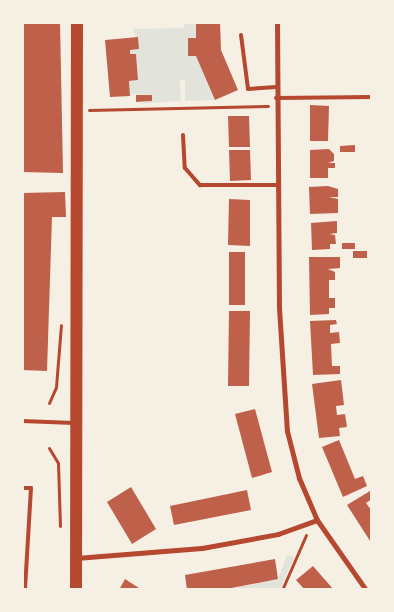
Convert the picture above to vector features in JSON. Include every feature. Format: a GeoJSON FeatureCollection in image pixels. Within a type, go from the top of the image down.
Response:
{"type":"FeatureCollection","features":[{"type":"Feature","properties":{"kind":"main road"},"geometry":{"type":"LineString","coordinates":[[76,590],[77,22]]}},
{"type":"Feature","properties":{"kind":"street"},"geometry":{"type":"LineString","coordinates":[[277,22],[277,185],[287,431],[299,478],[317,520],[366,590]]}},
{"type":"Feature","properties":{"kind":"street"},"geometry":{"type":"LineString","coordinates":[[75,558],[202,548],[304,525],[317,520]]}},
{"type":"Feature","properties":{"kind":"lane"},"geometry":{"type":"LineString","coordinates":[[241,34],[248,89],[276,87]]}},
{"type":"Feature","properties":{"kind":"lane"},"geometry":{"type":"LineString","coordinates":[[276,98],[372,97]]}},
{"type":"Feature","properties":{"kind":"lane"},"geometry":{"type":"LineString","coordinates":[[183,135],[185,168],[200,186],[277,185]]}},
{"type":"Feature","properties":{"kind":"lane"},"geometry":{"type":"LineString","coordinates":[[22,421],[76,423]]}},
{"type":"Feature","properties":{"kind":"lane"},"geometry":{"type":"LineString","coordinates":[[22,488],[31,488],[29,530],[24,562],[25,590]]}},
{"type":"Feature","properties":{"kind":"lane"},"geometry":{"type":"LineString","coordinates":[[22,530],[29,530]]}},
{"type":"Feature","properties":{"kind":"path"},"geometry":{"type":"LineString","coordinates":[[78,110],[276,106]]}},
{"type":"Feature","properties":{"kind":"path"},"geometry":{"type":"LineString","coordinates":[[49,403],[56,387],[59,353]]}},
{"type":"Feature","properties":{"kind":"path"},"geometry":{"type":"LineString","coordinates":[[49,448],[58,463],[60,531]]}},
{"type":"Feature","properties":{"kind":"path"},"geometry":{"type":"LineString","coordinates":[[282,590],[308,532],[304,525]]}},
{"type":"Feature","properties":{"kind":"shaded area"},"geometry":{"type":"Polygon","coordinates":[[[184,23],[196,23],[196,38],[188,38],[189,56],[196,56],[215,100],[185,101],[185,79],[180,80],[181,101],[136,104],[151,101],[152,95],[130,94],[129,81],[138,80],[136,54],[130,54],[130,50],[139,49],[133,29],[184,28],[184,23]]]}},
{"type":"Feature","properties":{"kind":"shaded area"},"geometry":{"type":"Polygon","coordinates":[[[287,555],[294,557],[280,589],[221,590],[278,579],[287,555]]]}},
{"type":"Feature","properties":{"kind":"building"},"geometry":{"type":"Polygon","coordinates":[[[22,22],[60,22],[63,173],[22,172],[22,22]]]}},
{"type":"Feature","properties":{"kind":"building"},"geometry":{"type":"Polygon","coordinates":[[[196,22],[220,22],[221,50],[238,90],[215,100],[196,56],[188,56],[188,38],[196,38],[196,22]]]}},
{"type":"Feature","properties":{"kind":"building"},"geometry":{"type":"Polygon","coordinates":[[[138,37],[139,49],[130,50],[130,54],[136,54],[138,80],[129,81],[130,96],[110,97],[105,40],[138,37]]]}},
{"type":"Feature","properties":{"kind":"building"},"geometry":{"type":"Polygon","coordinates":[[[136,95],[152,95],[152,101],[136,102],[136,95]]]}},
{"type":"Feature","properties":{"kind":"building"},"geometry":{"type":"Polygon","coordinates":[[[310,105],[329,106],[328,141],[310,141],[310,105]]]}},
{"type":"Feature","properties":{"kind":"building"},"geometry":{"type":"Polygon","coordinates":[[[228,116],[249,116],[250,147],[229,147],[228,116]]]}},
{"type":"Feature","properties":{"kind":"building"},"geometry":{"type":"Polygon","coordinates":[[[355,145],[355,152],[340,152],[340,146],[355,145]]]}},
{"type":"Feature","properties":{"kind":"building"},"geometry":{"type":"Polygon","coordinates":[[[329,149],[334,154],[334,161],[328,163],[335,163],[335,168],[328,168],[328,178],[310,178],[310,150],[329,149]]]}},
{"type":"Feature","properties":{"kind":"building"},"geometry":{"type":"Polygon","coordinates":[[[229,150],[250,150],[251,180],[230,181],[229,150]]]}},
{"type":"Feature","properties":{"kind":"building"},"geometry":{"type":"Polygon","coordinates":[[[328,186],[338,189],[338,197],[329,197],[338,199],[338,213],[310,214],[309,187],[328,186]]]}},
{"type":"Feature","properties":{"kind":"building"},"geometry":{"type":"Polygon","coordinates":[[[65,192],[66,217],[52,217],[47,371],[22,370],[22,193],[65,192]]]}},
{"type":"Feature","properties":{"kind":"building"},"geometry":{"type":"Polygon","coordinates":[[[229,199],[250,200],[250,246],[228,245],[229,199]]]}},
{"type":"Feature","properties":{"kind":"building"},"geometry":{"type":"Polygon","coordinates":[[[337,221],[337,233],[329,234],[335,235],[336,244],[330,244],[330,249],[312,250],[311,223],[337,221]]]}},
{"type":"Feature","properties":{"kind":"building"},"geometry":{"type":"Polygon","coordinates":[[[342,243],[355,243],[355,249],[342,249],[342,243]]]}},
{"type":"Feature","properties":{"kind":"building"},"geometry":{"type":"Polygon","coordinates":[[[353,251],[367,251],[367,258],[353,258],[353,251]]]}},
{"type":"Feature","properties":{"kind":"building"},"geometry":{"type":"Polygon","coordinates":[[[229,252],[245,252],[245,305],[229,305],[229,252]]]}},
{"type":"Feature","properties":{"kind":"building"},"geometry":{"type":"Polygon","coordinates":[[[309,257],[340,257],[340,268],[328,269],[335,272],[335,280],[329,280],[329,298],[335,298],[335,308],[329,308],[329,314],[310,315],[309,257]]]}},
{"type":"Feature","properties":{"kind":"building"},"geometry":{"type":"Polygon","coordinates":[[[229,311],[250,311],[249,386],[228,386],[229,311]]]}},
{"type":"Feature","properties":{"kind":"building"},"geometry":{"type":"Polygon","coordinates":[[[336,320],[337,324],[330,325],[330,333],[339,332],[340,343],[331,344],[332,366],[340,366],[340,374],[313,375],[310,321],[336,320]]]}},
{"type":"Feature","properties":{"kind":"building"},"geometry":{"type":"Polygon","coordinates":[[[341,380],[344,405],[336,406],[337,415],[345,414],[347,427],[339,428],[340,436],[319,438],[312,384],[341,380]]]}},
{"type":"Feature","properties":{"kind":"building"},"geometry":{"type":"Polygon","coordinates":[[[255,409],[272,472],[252,478],[235,414],[255,409]]]}},
{"type":"Feature","properties":{"kind":"building"},"geometry":{"type":"Polygon","coordinates":[[[339,440],[355,479],[363,476],[367,486],[343,497],[322,447],[339,440]]]}},
{"type":"Feature","properties":{"kind":"building"},"geometry":{"type":"Polygon","coordinates":[[[131,487],[156,529],[132,544],[107,502],[131,487]]]}},
{"type":"Feature","properties":{"kind":"building"},"geometry":{"type":"Polygon","coordinates":[[[247,490],[251,510],[174,525],[170,506],[247,490]]]}},
{"type":"Feature","properties":{"kind":"building"},"geometry":{"type":"Polygon","coordinates":[[[370,491],[372,499],[366,503],[372,511],[372,544],[347,505],[370,491]]]}},
{"type":"Feature","properties":{"kind":"building"},"geometry":{"type":"Polygon","coordinates":[[[275,559],[278,579],[221,590],[187,590],[185,575],[275,559]]]}},
{"type":"Feature","properties":{"kind":"building"},"geometry":{"type":"Polygon","coordinates":[[[313,566],[334,590],[305,590],[296,580],[313,566]]]}},
{"type":"Feature","properties":{"kind":"building"},"geometry":{"type":"Polygon","coordinates":[[[125,579],[142,590],[119,590],[125,579]]]}}]}
